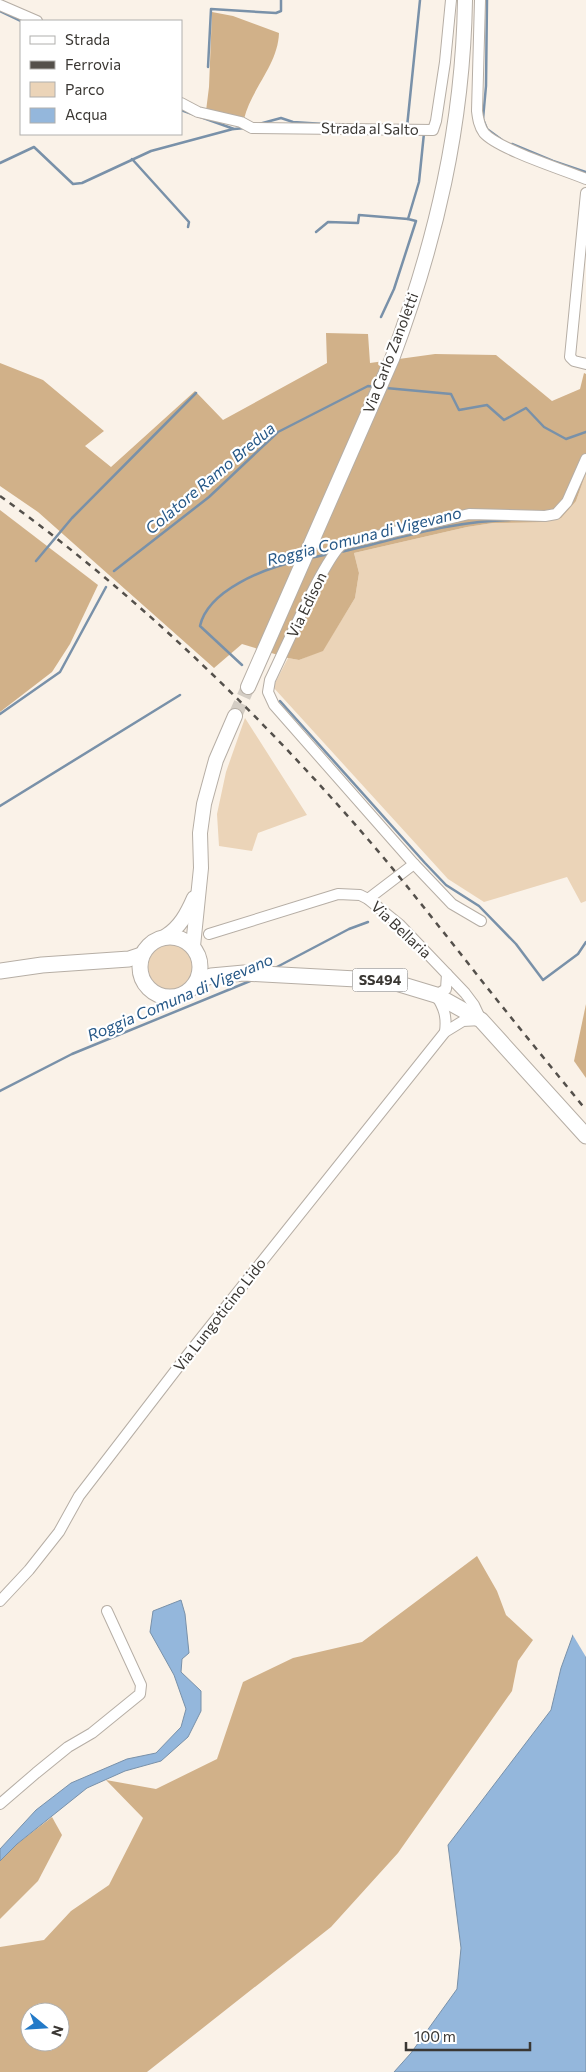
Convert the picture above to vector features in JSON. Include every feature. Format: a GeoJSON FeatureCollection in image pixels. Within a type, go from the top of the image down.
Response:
{"type":"FeatureCollection","features":[{"type":"Feature","properties":{"kind":"main road","name":"Via Carlo Zanoletti"},"geometry":{"type":"LineString","coordinates":[[248,687],[380,386],[411,308],[446,181],[465,39],[466,0]]}},
{"type":"Feature","properties":{"kind":"main road"},"geometry":{"type":"LineString","coordinates":[[197,981],[200,972],[195,951],[198,886],[201,868],[200,833],[204,804],[216,760],[236,716]]}},
{"type":"Feature","properties":{"kind":"main road"},"geometry":{"type":"LineString","coordinates":[[141,978],[139,963],[141,955],[151,942],[175,930],[183,920],[198,886]]}},
{"type":"Feature","properties":{"kind":"main road","name":"SS494"},"geometry":{"type":"LineString","coordinates":[[166,936],[181,938],[212,965],[244,973]]}},
{"type":"Feature","properties":{"kind":"main road","name":"SS494"},"geometry":{"type":"LineString","coordinates":[[0,971],[129,959],[141,955]]}},
{"type":"Feature","properties":{"kind":"main road","name":"SS494"},"geometry":{"type":"LineString","coordinates":[[70,963],[102,964],[135,972],[152,992],[168,997],[183,994],[197,981],[211,976],[244,973],[393,982],[440,998],[481,1020],[586,1136]]}},
{"type":"Feature","properties":{"kind":"street","name":"Strada al Salto"},"geometry":{"type":"LineString","coordinates":[[182,104],[198,112],[249,126],[433,130],[445,62],[451,0]]}},
{"type":"Feature","properties":{"kind":"street"},"geometry":{"type":"LineString","coordinates":[[480,0],[477,111],[481,129],[498,142],[586,179]]}},
{"type":"Feature","properties":{"kind":"street"},"geometry":{"type":"LineString","coordinates":[[0,5],[35,20]]}},
{"type":"Feature","properties":{"kind":"street"},"geometry":{"type":"LineString","coordinates":[[586,193],[570,356],[574,361],[586,364]]}},
{"type":"Feature","properties":{"kind":"street","name":"Via Edison"},"geometry":{"type":"LineString","coordinates":[[481,921],[452,904],[414,864],[274,705],[268,692],[270,680],[333,554],[343,544],[470,514],[545,516],[556,514],[567,502],[586,459]]}},
{"type":"Feature","properties":{"kind":"street"},"geometry":{"type":"LineString","coordinates":[[368,899],[414,864]]}},
{"type":"Feature","properties":{"kind":"street","name":"Via Bellaria"},"geometry":{"type":"LineString","coordinates":[[209,934],[338,894],[360,895],[368,899],[400,925],[456,982],[474,1005],[481,1020]]}},
{"type":"Feature","properties":{"kind":"street"},"geometry":{"type":"LineString","coordinates":[[440,998],[446,989],[447,974]]}},
{"type":"Feature","properties":{"kind":"street"},"geometry":{"type":"LineString","coordinates":[[440,998],[451,999],[456,982]]}},
{"type":"Feature","properties":{"kind":"street"},"geometry":{"type":"LineString","coordinates":[[440,998],[446,1019],[445,1032]]}},
{"type":"Feature","properties":{"kind":"street"},"geometry":{"type":"LineString","coordinates":[[445,1032],[463,1021],[481,1020]]}},
{"type":"Feature","properties":{"kind":"street","name":"Via Lungoticino Lido"},"geometry":{"type":"LineString","coordinates":[[0,1602],[29,1570],[59,1532],[80,1496],[189,1353],[445,1032]]}},
{"type":"Feature","properties":{"kind":"street"},"geometry":{"type":"LineString","coordinates":[[0,1804],[68,1747],[92,1733],[140,1694],[141,1685],[106,1611]]}},
{"type":"Feature","properties":{"kind":"green space"},"geometry":{"type":"Polygon","coordinates":[[[586,473],[586,901],[581,903],[567,877],[484,902],[448,879],[273,687],[288,658],[299,660],[323,650],[355,598],[359,573],[354,553],[467,527],[493,523],[576,501],[586,473]]]}},
{"type":"Feature","properties":{"kind":"green space"},"geometry":{"type":"Polygon","coordinates":[[[245,718],[307,815],[258,833],[252,851],[219,846],[217,814],[226,772],[245,718]]]}},
{"type":"Feature","properties":{"kind":"green space"},"geometry":{"type":"Polygon","coordinates":[[[171,944],[184,948],[190,954],[194,967],[190,980],[184,986],[171,990],[158,986],[152,980],[148,967],[152,954],[158,948],[171,944]]]}},
{"type":"Feature","properties":{"kind":"shaded area"},"geometry":{"type":"Polygon","coordinates":[[[212,12],[233,16],[279,33],[274,56],[252,97],[244,119],[206,111],[209,87],[212,12]]]}},
{"type":"Feature","properties":{"kind":"shaded area"},"geometry":{"type":"Polygon","coordinates":[[[326,333],[368,334],[370,363],[435,354],[496,355],[552,401],[580,389],[584,373],[586,374],[586,473],[576,501],[561,518],[541,522],[493,523],[467,527],[354,553],[359,573],[355,598],[323,651],[299,660],[242,644],[214,668],[38,512],[0,486],[0,363],[43,380],[104,431],[85,446],[111,467],[195,391],[223,420],[327,363],[326,333]]]}},
{"type":"Feature","properties":{"kind":"shaded area"},"geometry":{"type":"Polygon","coordinates":[[[0,510],[98,585],[70,644],[52,672],[0,712],[0,510]]]}},
{"type":"Feature","properties":{"kind":"shaded area"},"geometry":{"type":"Polygon","coordinates":[[[586,1004],[586,1078],[574,1061],[586,1004]]]}},
{"type":"Feature","properties":{"kind":"shaded area"},"geometry":{"type":"Polygon","coordinates":[[[477,1556],[497,1591],[506,1615],[533,1640],[518,1661],[512,1691],[398,1853],[331,1927],[147,2072],[0,2072],[0,1947],[44,1940],[71,1911],[109,1885],[143,1818],[106,1780],[156,1789],[217,1759],[243,1682],[293,1658],[362,1642],[477,1556]]]}},
{"type":"Feature","properties":{"kind":"shaded area"},"geometry":{"type":"Polygon","coordinates":[[[52,1817],[62,1835],[38,1881],[0,1919],[0,1861],[17,1844],[52,1817]]]}},
{"type":"Feature","properties":{"kind":"water"},"geometry":{"type":"Polygon","coordinates":[[[586,1599],[586,2072],[394,2072],[411,2053],[457,1989],[461,1948],[448,1845],[551,1710],[561,1668],[586,1599]]]}},
{"type":"Feature","properties":{"kind":"water"},"geometry":{"type":"Polygon","coordinates":[[[181,1600],[185,1614],[189,1653],[182,1659],[181,1672],[201,1691],[201,1711],[188,1737],[161,1761],[125,1771],[87,1788],[17,1844],[0,1861],[0,1849],[36,1810],[71,1783],[127,1759],[156,1753],[181,1727],[186,1709],[174,1675],[150,1632],[153,1611],[181,1600]]]}},
{"type":"Feature","properties":{"kind":"pier"},"geometry":{"type":"Polygon","coordinates":[[[586,1598],[586,1657],[571,1632],[586,1598]]]}},
{"type":"Feature","properties":{"kind":"waterway"},"geometry":{"type":"LineString","coordinates":[[208,67],[211,9],[276,13],[281,11],[281,0]]}},
{"type":"Feature","properties":{"kind":"waterway"},"geometry":{"type":"LineString","coordinates":[[407,127],[420,0]]}},
{"type":"Feature","properties":{"kind":"waterway"},"geometry":{"type":"LineString","coordinates":[[487,0],[486,86],[483,119],[487,129],[502,140]]}},
{"type":"Feature","properties":{"kind":"waterway"},"geometry":{"type":"LineString","coordinates":[[0,11],[20,21]]}},
{"type":"Feature","properties":{"kind":"waterway"},"geometry":{"type":"LineString","coordinates":[[182,110],[234,129],[246,128]]}},
{"type":"Feature","properties":{"kind":"waterway"},"geometry":{"type":"LineString","coordinates":[[259,124],[281,118],[293,122],[324,124]]}},
{"type":"Feature","properties":{"kind":"waterway"},"geometry":{"type":"LineString","coordinates":[[0,163],[34,147],[73,184],[82,183],[151,151],[233,129]]}},
{"type":"Feature","properties":{"kind":"waterway"},"geometry":{"type":"LineString","coordinates":[[381,317],[394,289],[416,221],[408,219],[419,182],[424,133]]}},
{"type":"Feature","properties":{"kind":"waterway"},"geometry":{"type":"LineString","coordinates":[[512,144],[586,172]]}},
{"type":"Feature","properties":{"kind":"waterway"},"geometry":{"type":"LineString","coordinates":[[132,159],[189,222],[188,227]]}},
{"type":"Feature","properties":{"kind":"waterway"},"geometry":{"type":"LineString","coordinates":[[316,232],[328,222],[358,223],[359,215],[408,219]]}},
{"type":"Feature","properties":{"kind":"waterway","name":"Colatore Ramo Bredua"},"geometry":{"type":"LineString","coordinates":[[114,571],[209,497],[278,432],[368,386],[375,387]]}},
{"type":"Feature","properties":{"kind":"waterway","name":"Colatore Ramo Bredua"},"geometry":{"type":"LineString","coordinates":[[386,388],[451,394],[459,410],[487,405],[504,420],[526,408],[544,427],[566,439],[586,432]]}},
{"type":"Feature","properties":{"kind":"waterway"},"geometry":{"type":"LineString","coordinates":[[36,561],[72,518],[196,393]]}},
{"type":"Feature","properties":{"kind":"waterway","name":"Roggia Comuna di Vigevano"},"geometry":{"type":"LineString","coordinates":[[340,552],[445,527],[510,520]]}},
{"type":"Feature","properties":{"kind":"waterway","name":"Roggia Comuna di Vigevano"},"geometry":{"type":"LineString","coordinates":[[310,558],[329,554]]}},
{"type":"Feature","properties":{"kind":"waterway","name":"Roggia Comuna di Vigevano"},"geometry":{"type":"LineString","coordinates":[[242,665],[200,626],[205,613],[226,591],[240,583],[270,569],[298,561]]}},
{"type":"Feature","properties":{"kind":"waterway","name":"Colatore Ramo Bredua"},"geometry":{"type":"LineString","coordinates":[[0,714],[60,672],[106,587]]}},
{"type":"Feature","properties":{"kind":"waterway"},"geometry":{"type":"LineString","coordinates":[[0,806],[180,695]]}},
{"type":"Feature","properties":{"kind":"waterway","name":"Roggia Comuna di Vigevano"},"geometry":{"type":"LineString","coordinates":[[280,701],[425,863],[446,885],[479,906],[516,944],[543,980],[578,954],[586,942]]}},
{"type":"Feature","properties":{"kind":"waterway","name":"Roggia Comuna di Vigevano"},"geometry":{"type":"LineString","coordinates":[[275,968],[349,929],[368,922]]}},
{"type":"Feature","properties":{"kind":"waterway","name":"Roggia Comuna di Vigevano"},"geometry":{"type":"LineString","coordinates":[[0,1091],[72,1054],[255,979]]}},
{"type":"Feature","properties":{"kind":"tunnel"},"geometry":{"type":"LineString","coordinates":[[235,716],[248,687]]}},
{"type":"Feature","properties":{"kind":"railway"},"geometry":{"type":"LineString","coordinates":[[0,496],[99,572],[146,613],[238,699],[282,744],[390,865],[586,1110]]}}]}
